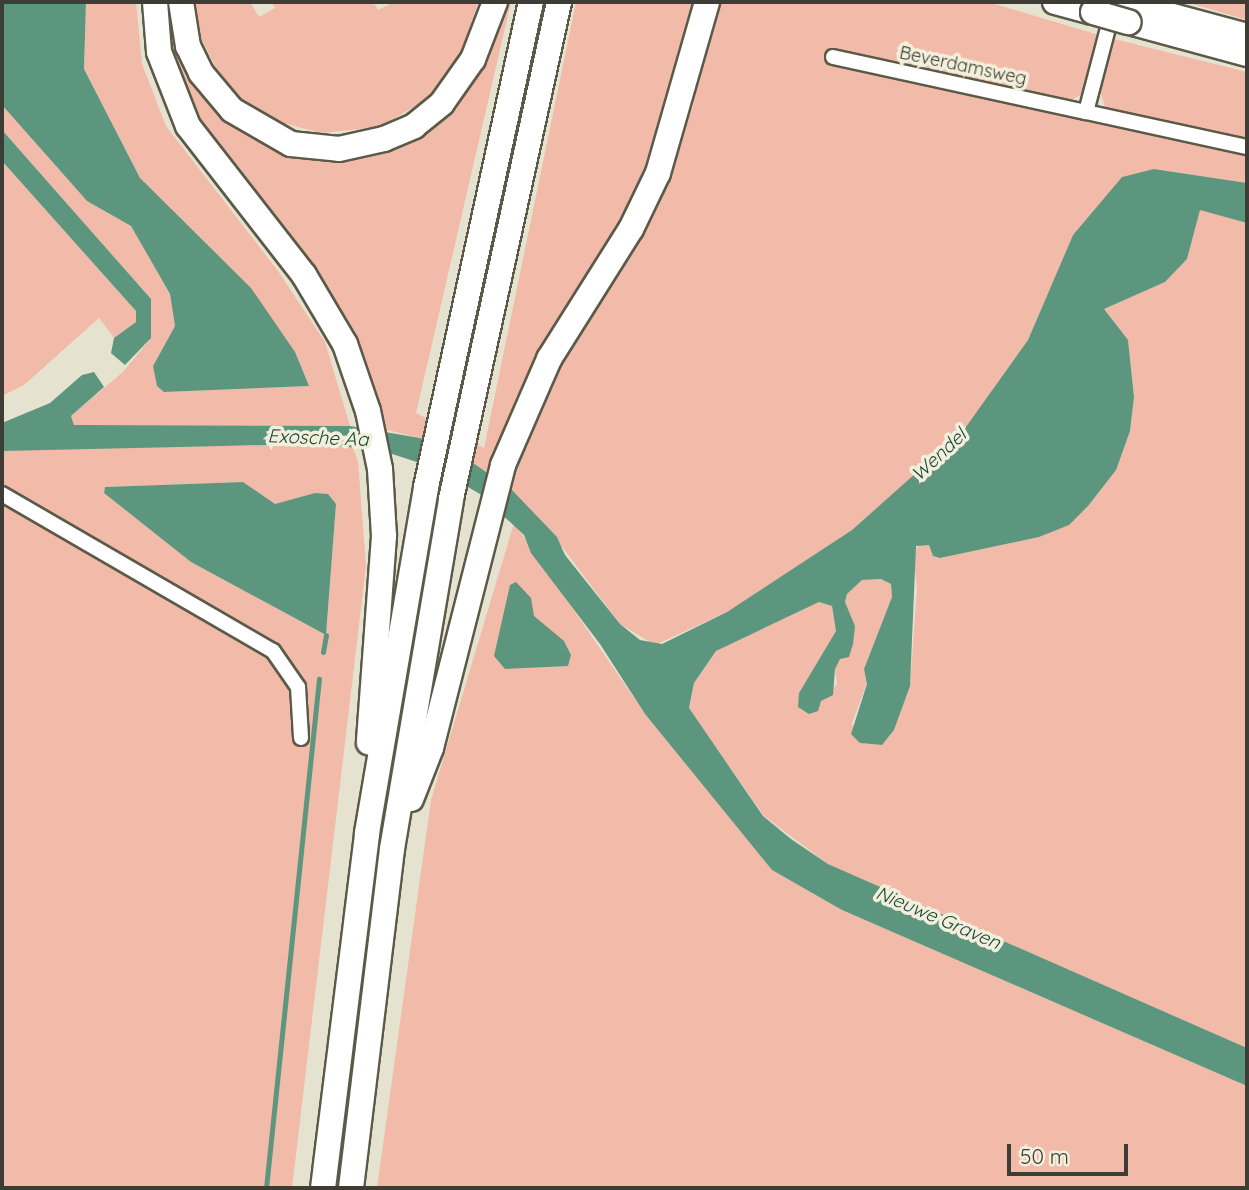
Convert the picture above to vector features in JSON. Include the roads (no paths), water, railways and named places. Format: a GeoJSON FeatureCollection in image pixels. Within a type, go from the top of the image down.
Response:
{"type":"FeatureCollection","features":[{"type":"Feature","properties":{"kind":"highway"},"geometry":{"type":"LineString","coordinates":[[155,2],[159,52],[188,126],[304,275],[345,344],[368,411],[380,469],[384,536],[372,665],[366,834]]}},
{"type":"Feature","properties":{"kind":"highway"},"geometry":{"type":"LineString","coordinates":[[181,2],[188,46],[201,73],[232,110],[291,144],[339,149],[384,139],[414,125],[442,103],[473,59],[495,2]]}},
{"type":"Feature","properties":{"kind":"highway"},"geometry":{"type":"LineString","coordinates":[[323,1188],[366,834],[426,487],[531,2]]}},
{"type":"Feature","properties":{"kind":"highway"},"geometry":{"type":"LineString","coordinates":[[351,1188],[392,849],[451,499],[559,2]]}},
{"type":"Feature","properties":{"kind":"highway"},"geometry":{"type":"LineString","coordinates":[[392,849],[430,748],[486,519],[503,465],[549,359],[652,185],[707,2]]}},
{"type":"Feature","properties":{"kind":"highway"},"geometry":{"type":"LineString","coordinates":[[1045,2],[1112,8],[1247,54]]}},
{"type":"Feature","properties":{"kind":"highway"},"geometry":{"type":"LineString","coordinates":[[1055,2],[1112,8],[1247,36]]}},
{"type":"Feature","properties":{"kind":"street"},"geometry":{"type":"LineString","coordinates":[[1086,112],[1112,8]]}},
{"type":"Feature","properties":{"kind":"street","name":"Beverdamsweg"},"geometry":{"type":"LineString","coordinates":[[833,57],[1247,148]]}},
{"type":"Feature","properties":{"kind":"street"},"geometry":{"type":"LineString","coordinates":[[2,494],[272,651],[298,687],[301,738]]}},
{"type":"Feature","properties":{"kind":"water"},"geometry":{"type":"Polygon","coordinates":[[[2,2],[86,2],[84,69],[140,178],[251,288],[295,352],[309,386],[164,392],[157,386],[153,366],[175,326],[170,294],[131,226],[87,201],[2,105],[2,2]]]}},
{"type":"Feature","properties":{"kind":"water"},"geometry":{"type":"Polygon","coordinates":[[[2,130],[151,299],[151,338],[125,365],[111,353],[114,338],[136,322],[136,311],[2,161],[2,130]]]}},
{"type":"Feature","properties":{"kind":"water"},"geometry":{"type":"Polygon","coordinates":[[[1154,169],[1247,183],[1247,223],[1200,210],[1187,259],[1165,282],[1104,309],[1128,340],[1134,397],[1130,431],[1116,470],[1088,506],[1069,525],[1039,537],[940,558],[933,556],[929,545],[916,546],[910,686],[894,730],[882,745],[860,743],[851,734],[867,684],[864,669],[892,597],[891,584],[881,579],[862,580],[847,594],[845,602],[855,626],[853,644],[849,657],[840,659],[835,669],[833,695],[821,701],[818,711],[809,714],[798,707],[799,693],[836,631],[832,606],[819,602],[716,651],[694,683],[689,708],[763,816],[791,839],[828,864],[1247,1048],[1247,1086],[842,910],[772,870],[645,714],[600,644],[531,553],[524,535],[480,494],[435,468],[380,450],[316,444],[2,451],[2,423],[50,403],[82,375],[94,372],[104,387],[71,416],[74,425],[350,426],[420,438],[470,461],[510,488],[557,537],[565,555],[620,624],[640,640],[662,644],[727,612],[852,530],[963,431],[1028,340],[1073,235],[1122,177],[1154,169]]]}},
{"type":"Feature","properties":{"kind":"water"},"geometry":{"type":"Polygon","coordinates":[[[243,482],[275,504],[315,493],[328,494],[336,504],[326,635],[191,562],[104,493],[105,487],[243,482]]]}},
{"type":"Feature","properties":{"kind":"water"},"geometry":{"type":"Polygon","coordinates":[[[516,582],[531,598],[534,616],[564,641],[571,655],[568,666],[505,669],[494,656],[510,585],[516,582]]]}},
{"type":"Feature","properties":{"kind":"waterway"},"geometry":{"type":"LineString","coordinates":[[323,652],[326,635]]}},
{"type":"Feature","properties":{"kind":"waterway"},"geometry":{"type":"LineString","coordinates":[[266,1188],[319,679]]}},
{"type":"Feature","properties":{"kind":"water label","name":"Exosche Aa"},"geometry":{"type":"Point","coordinates":[318,438]}},
{"type":"Feature","properties":{"kind":"water label","name":"Wendel"},"geometry":{"type":"Point","coordinates":[939,455]}},
{"type":"Feature","properties":{"kind":"water label","name":"Nieuwe Graven"},"geometry":{"type":"Point","coordinates":[938,918]}}]}
